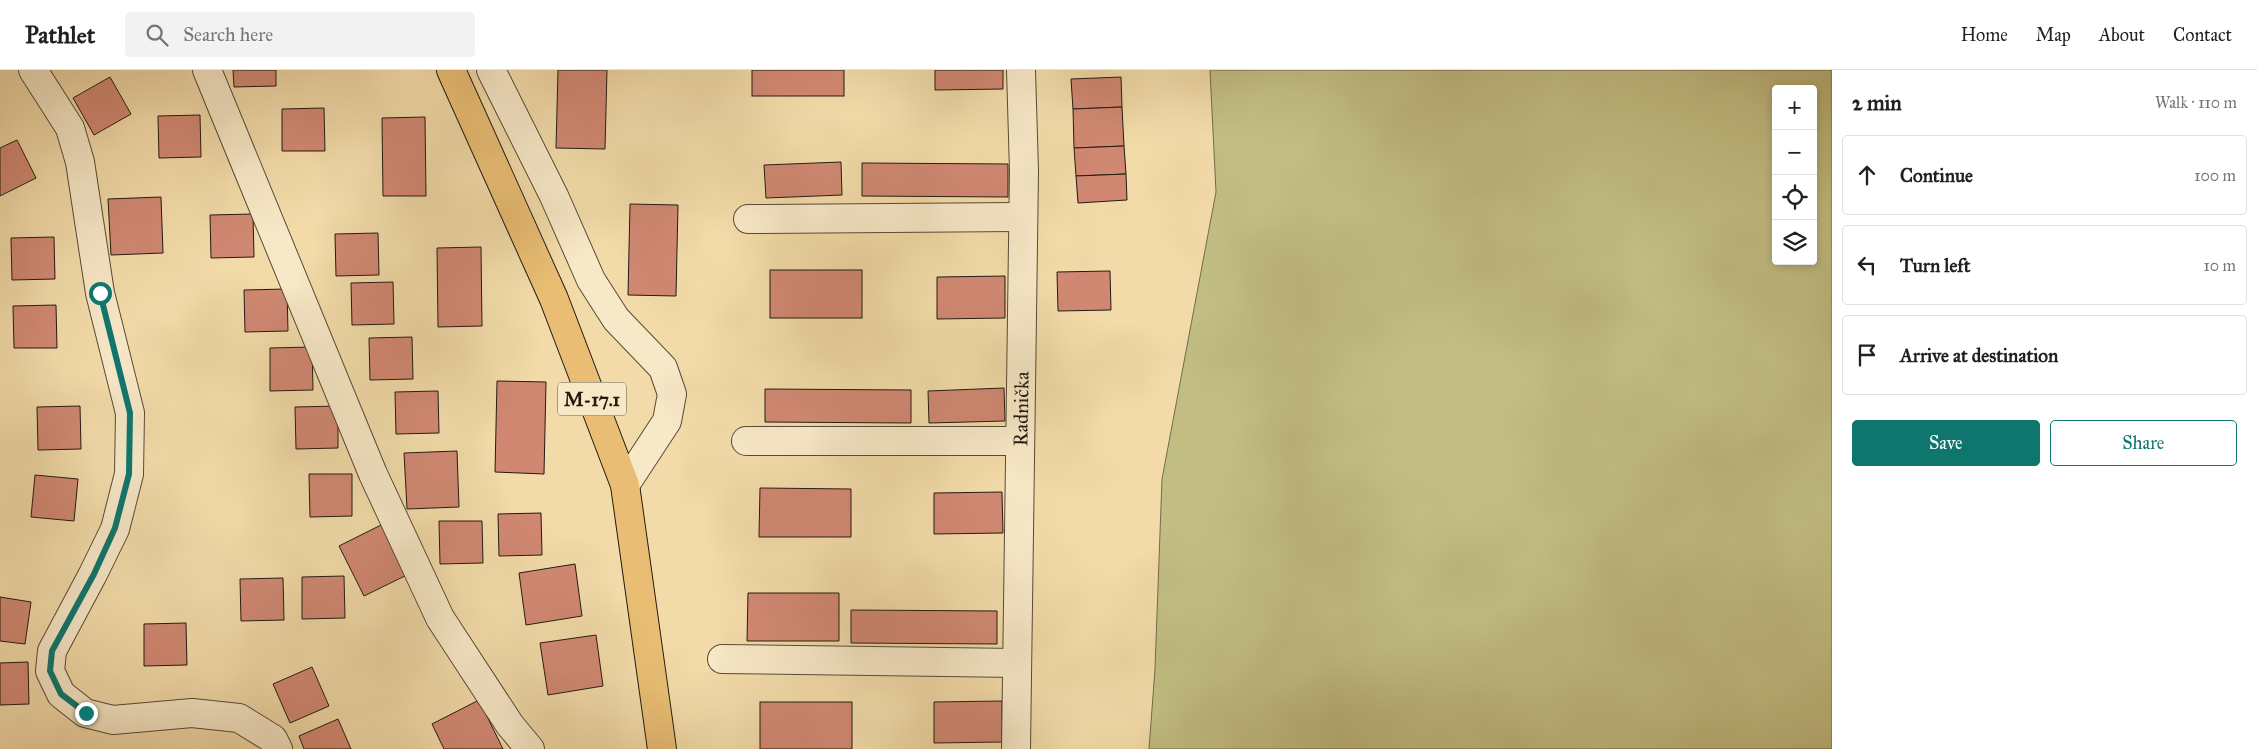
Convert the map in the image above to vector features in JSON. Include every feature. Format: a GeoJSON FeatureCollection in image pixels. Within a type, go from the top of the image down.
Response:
{"type":"FeatureCollection","features":[{"type":"Feature","properties":{"kind":"main road","name":"M-17.1"},"geometry":{"type":"LineString","coordinates":[[451,70],[554,299],[625,485],[662,749]]}},
{"type":"Feature","properties":{"kind":"street"},"geometry":{"type":"LineString","coordinates":[[33,70],[70,128],[80,162],[100,293],[130,413],[129,474],[115,528],[94,574],[52,651],[50,671],[61,694],[86,713],[113,720],[192,713],[239,718],[273,738],[278,749]]}},
{"type":"Feature","properties":{"kind":"street"},"geometry":{"type":"LineString","coordinates":[[207,70],[369,465],[435,609],[510,725],[530,749]]}},
{"type":"Feature","properties":{"kind":"street"},"geometry":{"type":"LineString","coordinates":[[491,70],[554,196],[591,280],[616,319],[662,368],[672,394],[666,421],[625,485]]}},
{"type":"Feature","properties":{"kind":"street","name":"Radnička"},"geometry":{"type":"LineString","coordinates":[[1016,749],[1023,217],[1021,70]]}},
{"type":"Feature","properties":{"kind":"street"},"geometry":{"type":"LineString","coordinates":[[748,219],[1023,217]]}},
{"type":"Feature","properties":{"kind":"street"},"geometry":{"type":"LineString","coordinates":[[746,441],[1020,441]]}},
{"type":"Feature","properties":{"kind":"street"},"geometry":{"type":"LineString","coordinates":[[722,659],[1017,663]]}},
{"type":"Feature","properties":{"kind":"shaded area"},"geometry":{"type":"Polygon","coordinates":[[[1210,70],[1832,70],[1832,749],[1149,749],[1155,669],[1162,479],[1216,192],[1210,70]]]}},
{"type":"Feature","properties":{"kind":"building"},"geometry":{"type":"Polygon","coordinates":[[[233,70],[276,70],[276,86],[234,87],[233,70]]]}},
{"type":"Feature","properties":{"kind":"building"},"geometry":{"type":"Polygon","coordinates":[[[558,70],[607,70],[605,149],[556,148],[558,70]]]}},
{"type":"Feature","properties":{"kind":"building"},"geometry":{"type":"Polygon","coordinates":[[[752,70],[844,70],[844,96],[752,96],[752,70]]]}},
{"type":"Feature","properties":{"kind":"building"},"geometry":{"type":"Polygon","coordinates":[[[935,70],[1003,70],[1003,89],[935,90],[935,70]]]}},
{"type":"Feature","properties":{"kind":"building"},"geometry":{"type":"Polygon","coordinates":[[[110,77],[131,114],[94,135],[73,98],[110,77]]]}},
{"type":"Feature","properties":{"kind":"building"},"geometry":{"type":"Polygon","coordinates":[[[1121,77],[1122,107],[1073,109],[1071,79],[1121,77]]]}},
{"type":"Feature","properties":{"kind":"building"},"geometry":{"type":"Polygon","coordinates":[[[1122,107],[1124,146],[1074,148],[1073,109],[1122,107]]]}},
{"type":"Feature","properties":{"kind":"building"},"geometry":{"type":"Polygon","coordinates":[[[324,108],[325,151],[282,151],[282,109],[324,108]]]}},
{"type":"Feature","properties":{"kind":"building"},"geometry":{"type":"Polygon","coordinates":[[[200,115],[201,157],[159,158],[158,116],[200,115]]]}},
{"type":"Feature","properties":{"kind":"building"},"geometry":{"type":"Polygon","coordinates":[[[425,117],[426,196],[383,196],[382,118],[425,117]]]}},
{"type":"Feature","properties":{"kind":"building"},"geometry":{"type":"Polygon","coordinates":[[[17,140],[36,178],[0,196],[0,148],[17,140]]]}},
{"type":"Feature","properties":{"kind":"building"},"geometry":{"type":"Polygon","coordinates":[[[1124,146],[1126,174],[1076,176],[1074,148],[1124,146]]]}},
{"type":"Feature","properties":{"kind":"building"},"geometry":{"type":"Polygon","coordinates":[[[841,162],[842,195],[766,198],[764,165],[841,162]]]}},
{"type":"Feature","properties":{"kind":"building"},"geometry":{"type":"Polygon","coordinates":[[[862,163],[1008,164],[1008,197],[862,196],[862,163]]]}},
{"type":"Feature","properties":{"kind":"building"},"geometry":{"type":"Polygon","coordinates":[[[1126,174],[1127,200],[1078,203],[1076,176],[1126,174]]]}},
{"type":"Feature","properties":{"kind":"building"},"geometry":{"type":"Polygon","coordinates":[[[161,197],[163,253],[111,255],[108,199],[161,197]]]}},
{"type":"Feature","properties":{"kind":"building"},"geometry":{"type":"Polygon","coordinates":[[[630,204],[678,205],[676,296],[628,295],[630,204]]]}},
{"type":"Feature","properties":{"kind":"building"},"geometry":{"type":"Polygon","coordinates":[[[253,214],[254,257],[211,258],[210,215],[253,214]]]}},
{"type":"Feature","properties":{"kind":"building"},"geometry":{"type":"Polygon","coordinates":[[[378,233],[379,275],[336,276],[335,234],[378,233]]]}},
{"type":"Feature","properties":{"kind":"building"},"geometry":{"type":"Polygon","coordinates":[[[54,237],[55,279],[12,280],[11,238],[54,237]]]}},
{"type":"Feature","properties":{"kind":"building"},"geometry":{"type":"Polygon","coordinates":[[[481,247],[482,326],[438,327],[437,248],[481,247]]]}},
{"type":"Feature","properties":{"kind":"building"},"geometry":{"type":"Polygon","coordinates":[[[770,270],[862,270],[862,318],[770,318],[770,270]]]}},
{"type":"Feature","properties":{"kind":"building"},"geometry":{"type":"Polygon","coordinates":[[[1110,271],[1111,310],[1058,311],[1057,272],[1110,271]]]}},
{"type":"Feature","properties":{"kind":"building"},"geometry":{"type":"Polygon","coordinates":[[[1005,276],[1005,318],[937,319],[937,277],[1005,276]]]}},
{"type":"Feature","properties":{"kind":"building"},"geometry":{"type":"Polygon","coordinates":[[[393,282],[394,324],[352,325],[351,283],[393,282]]]}},
{"type":"Feature","properties":{"kind":"building"},"geometry":{"type":"Polygon","coordinates":[[[287,289],[288,331],[245,332],[244,290],[287,289]]]}},
{"type":"Feature","properties":{"kind":"building"},"geometry":{"type":"Polygon","coordinates":[[[56,305],[57,348],[14,348],[13,306],[56,305]]]}},
{"type":"Feature","properties":{"kind":"building"},"geometry":{"type":"Polygon","coordinates":[[[412,337],[413,379],[370,380],[369,338],[412,337]]]}},
{"type":"Feature","properties":{"kind":"building"},"geometry":{"type":"Polygon","coordinates":[[[312,347],[313,390],[270,391],[270,348],[312,347]]]}},
{"type":"Feature","properties":{"kind":"building"},"geometry":{"type":"Polygon","coordinates":[[[497,381],[546,382],[544,474],[495,472],[497,381]]]}},
{"type":"Feature","properties":{"kind":"building"},"geometry":{"type":"Polygon","coordinates":[[[1004,388],[1005,421],[929,423],[928,391],[1004,388]]]}},
{"type":"Feature","properties":{"kind":"building"},"geometry":{"type":"Polygon","coordinates":[[[765,389],[911,390],[911,423],[765,422],[765,389]]]}},
{"type":"Feature","properties":{"kind":"building"},"geometry":{"type":"Polygon","coordinates":[[[438,391],[439,433],[396,434],[395,392],[438,391]]]}},
{"type":"Feature","properties":{"kind":"building"},"geometry":{"type":"Polygon","coordinates":[[[80,406],[81,449],[38,450],[37,407],[80,406]]]}},
{"type":"Feature","properties":{"kind":"building"},"geometry":{"type":"Polygon","coordinates":[[[338,406],[338,448],[296,449],[295,407],[338,406]]]}},
{"type":"Feature","properties":{"kind":"building"},"geometry":{"type":"Polygon","coordinates":[[[457,451],[459,507],[407,509],[404,453],[457,451]]]}},
{"type":"Feature","properties":{"kind":"building"},"geometry":{"type":"Polygon","coordinates":[[[309,474],[352,474],[352,516],[310,517],[309,474]]]}},
{"type":"Feature","properties":{"kind":"building"},"geometry":{"type":"Polygon","coordinates":[[[35,475],[78,479],[74,521],[31,517],[35,475]]]}},
{"type":"Feature","properties":{"kind":"building"},"geometry":{"type":"Polygon","coordinates":[[[760,488],[851,489],[851,537],[759,537],[760,488]]]}},
{"type":"Feature","properties":{"kind":"building"},"geometry":{"type":"Polygon","coordinates":[[[1002,492],[1003,533],[934,534],[934,493],[1002,492]]]}},
{"type":"Feature","properties":{"kind":"building"},"geometry":{"type":"Polygon","coordinates":[[[541,513],[542,555],[499,556],[498,514],[541,513]]]}},
{"type":"Feature","properties":{"kind":"building"},"geometry":{"type":"Polygon","coordinates":[[[439,521],[482,521],[483,563],[440,564],[439,521]]]}},
{"type":"Feature","properties":{"kind":"building"},"geometry":{"type":"Polygon","coordinates":[[[387,522],[411,573],[364,596],[339,546],[387,522]]]}},
{"type":"Feature","properties":{"kind":"building"},"geometry":{"type":"Polygon","coordinates":[[[575,564],[582,616],[526,625],[519,573],[575,564]]]}},
{"type":"Feature","properties":{"kind":"building"},"geometry":{"type":"Polygon","coordinates":[[[344,576],[345,618],[302,619],[302,577],[344,576]]]}},
{"type":"Feature","properties":{"kind":"building"},"geometry":{"type":"Polygon","coordinates":[[[283,578],[284,620],[241,621],[240,579],[283,578]]]}},
{"type":"Feature","properties":{"kind":"building"},"geometry":{"type":"Polygon","coordinates":[[[748,593],[839,593],[839,641],[747,641],[748,593]]]}},
{"type":"Feature","properties":{"kind":"building"},"geometry":{"type":"Polygon","coordinates":[[[0,597],[31,602],[25,644],[0,641],[0,597]]]}},
{"type":"Feature","properties":{"kind":"building"},"geometry":{"type":"Polygon","coordinates":[[[851,610],[997,611],[997,644],[851,643],[851,610]]]}},
{"type":"Feature","properties":{"kind":"building"},"geometry":{"type":"Polygon","coordinates":[[[186,623],[187,665],[144,666],[144,624],[186,623]]]}},
{"type":"Feature","properties":{"kind":"building"},"geometry":{"type":"Polygon","coordinates":[[[596,635],[603,686],[548,695],[540,643],[596,635]]]}},
{"type":"Feature","properties":{"kind":"building"},"geometry":{"type":"Polygon","coordinates":[[[28,662],[29,704],[0,705],[0,663],[28,662]]]}},
{"type":"Feature","properties":{"kind":"building"},"geometry":{"type":"Polygon","coordinates":[[[312,667],[329,706],[290,723],[273,684],[312,667]]]}},
{"type":"Feature","properties":{"kind":"building"},"geometry":{"type":"Polygon","coordinates":[[[479,700],[503,749],[444,749],[432,724],[479,700]]]}},
{"type":"Feature","properties":{"kind":"building"},"geometry":{"type":"Polygon","coordinates":[[[1002,701],[1002,742],[934,743],[934,702],[1002,701]]]}},
{"type":"Feature","properties":{"kind":"building"},"geometry":{"type":"Polygon","coordinates":[[[760,702],[852,702],[852,749],[760,749],[760,702]]]}},
{"type":"Feature","properties":{"kind":"building"},"geometry":{"type":"Polygon","coordinates":[[[338,719],[351,749],[304,749],[299,736],[338,719]]]}},
{"type":"Feature","properties":{"kind":"route"},"geometry":{"type":"LineString","coordinates":[[86,713],[61,694],[50,671],[52,651],[94,574],[115,528],[129,474],[130,413],[100,293]]}}]}
